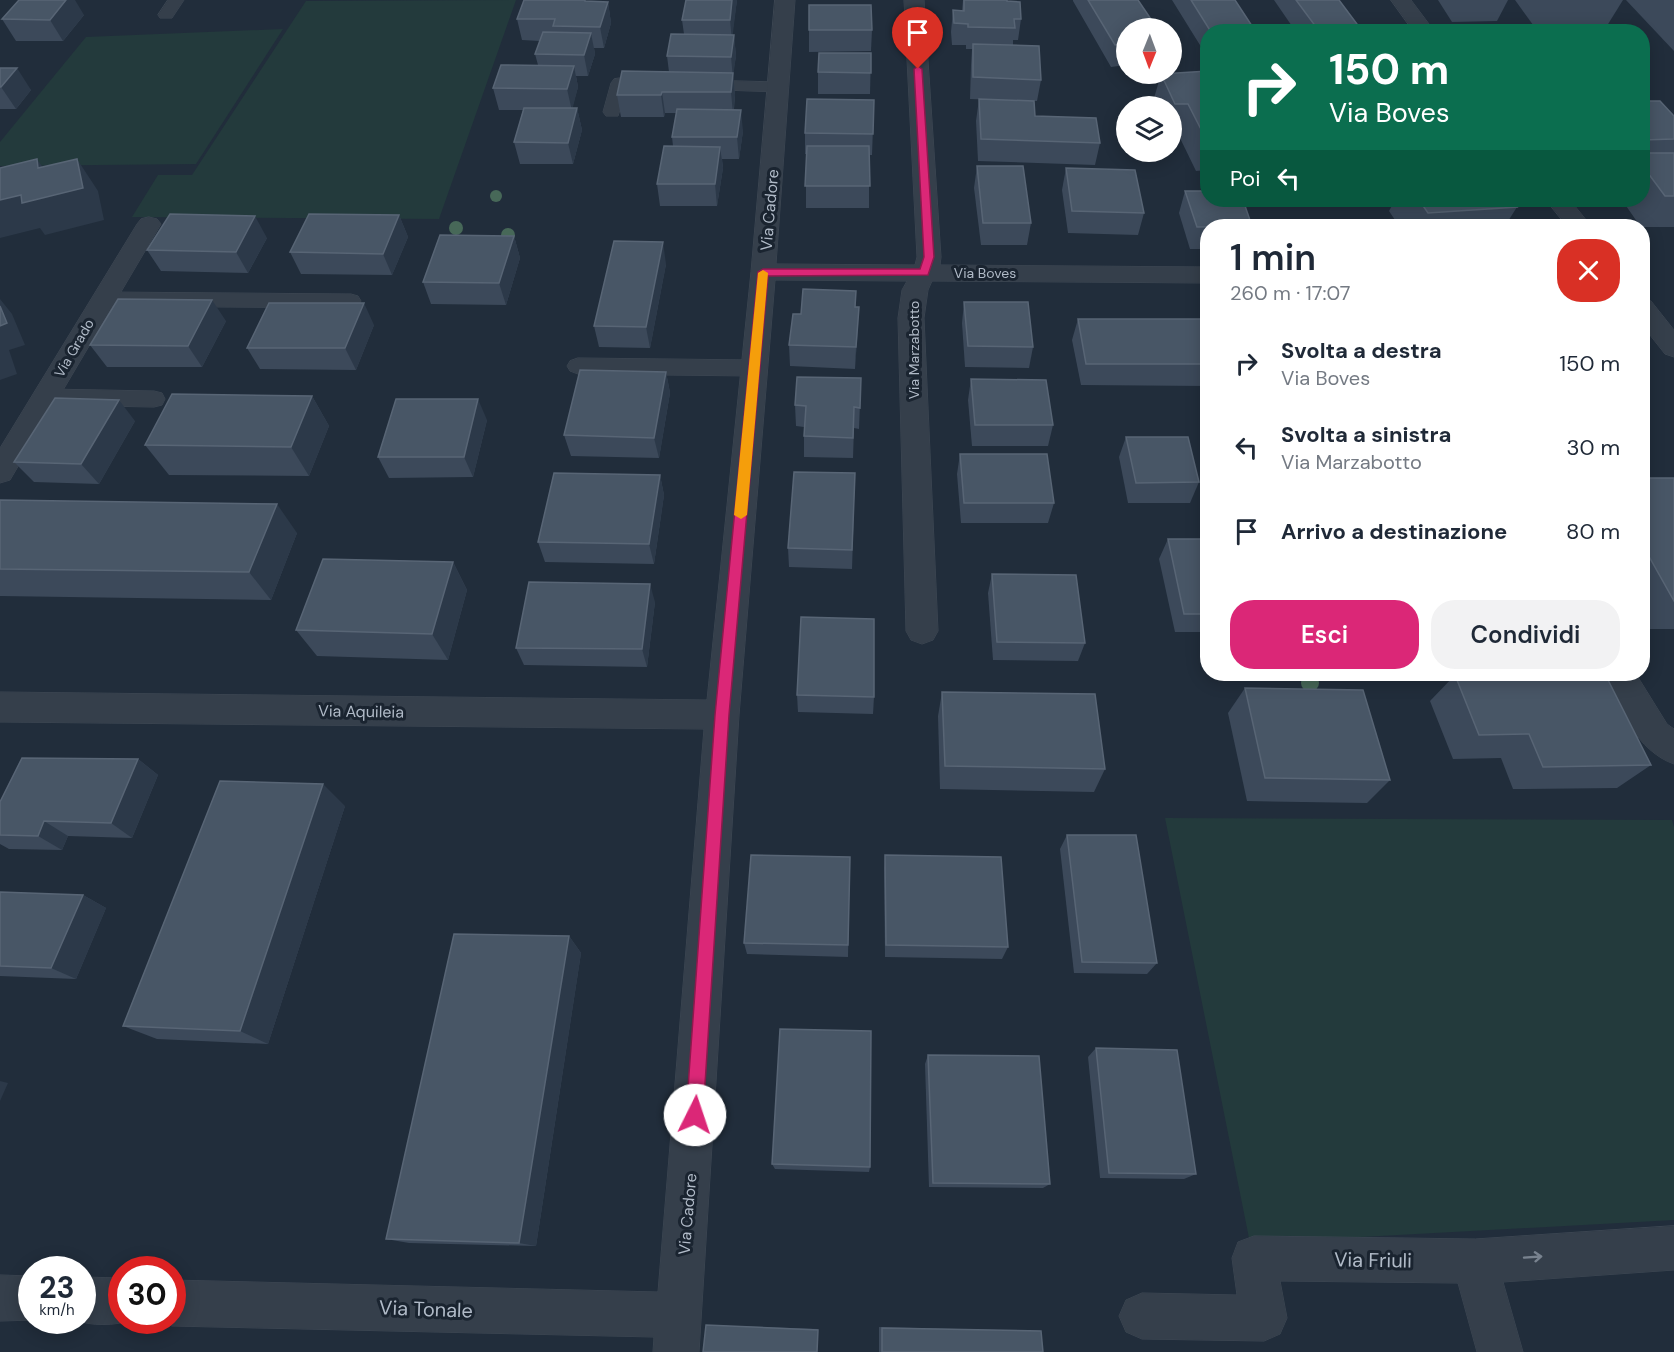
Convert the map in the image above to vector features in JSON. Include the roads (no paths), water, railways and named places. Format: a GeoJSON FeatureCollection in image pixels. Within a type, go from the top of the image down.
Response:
{"type":"FeatureCollection","features":[{"type":"Feature","properties":{"kind":"street","name":"Via Cadore"},"geometry":{"type":"LineString","coordinates":[[678,1334],[722,715],[763,272],[784,0]]}},
{"type":"Feature","properties":{"kind":"street","name":"Via Marzabotto"},"geometry":{"type":"LineString","coordinates":[[914,0],[929,257],[925,273],[915,290],[911,318],[922,631]]}},
{"type":"Feature","properties":{"kind":"street"},"geometry":{"type":"LineString","coordinates":[[1401,0],[1419,24]]}},
{"type":"Feature","properties":{"kind":"street"},"geometry":{"type":"LineString","coordinates":[[1564,207],[1573,219]]}},
{"type":"Feature","properties":{"kind":"street","name":"Via Grado"},"geometry":{"type":"LineString","coordinates":[[0,472],[149,225]]}},
{"type":"Feature","properties":{"kind":"street","name":"Via Boves"},"geometry":{"type":"LineString","coordinates":[[763,272],[1200,275]]}},
{"type":"Feature","properties":{"kind":"street"},"geometry":{"type":"LineString","coordinates":[[1650,318],[1674,348]]}},
{"type":"Feature","properties":{"kind":"street"},"geometry":{"type":"LineString","coordinates":[[1625,681],[1665,742],[1674,772]]}},
{"type":"Feature","properties":{"kind":"street","name":"Via Aquileia"},"geometry":{"type":"LineString","coordinates":[[0,707],[722,715]]}},
{"type":"Feature","properties":{"kind":"street","name":"Via Friuli"},"geometry":{"type":"LineString","coordinates":[[1142,1316],[1264,1317],[1254,1258],[1475,1260],[1674,1248]]}},
{"type":"Feature","properties":{"kind":"street"},"geometry":{"type":"LineString","coordinates":[[1475,1260],[1500,1352]]}},
{"type":"Feature","properties":{"kind":"street"},"geometry":{"type":"LineString","coordinates":[[0,1298],[18,1299]]}},
{"type":"Feature","properties":{"kind":"street","name":"Via Tonale"},"geometry":{"type":"LineString","coordinates":[[186,1304],[678,1334]]}},
{"type":"Feature","properties":{"kind":"lane"},"geometry":{"type":"LineString","coordinates":[[166,15],[176,0]]}},
{"type":"Feature","properties":{"kind":"lane"},"geometry":{"type":"LineString","coordinates":[[612,112],[620,83],[778,87]]}},
{"type":"Feature","properties":{"kind":"lane"},"geometry":{"type":"LineString","coordinates":[[103,299],[351,301]]}},
{"type":"Feature","properties":{"kind":"lane"},"geometry":{"type":"LineString","coordinates":[[578,366],[754,368]]}},
{"type":"Feature","properties":{"kind":"lane"},"geometry":{"type":"LineString","coordinates":[[47,397],[154,399]]}}]}
